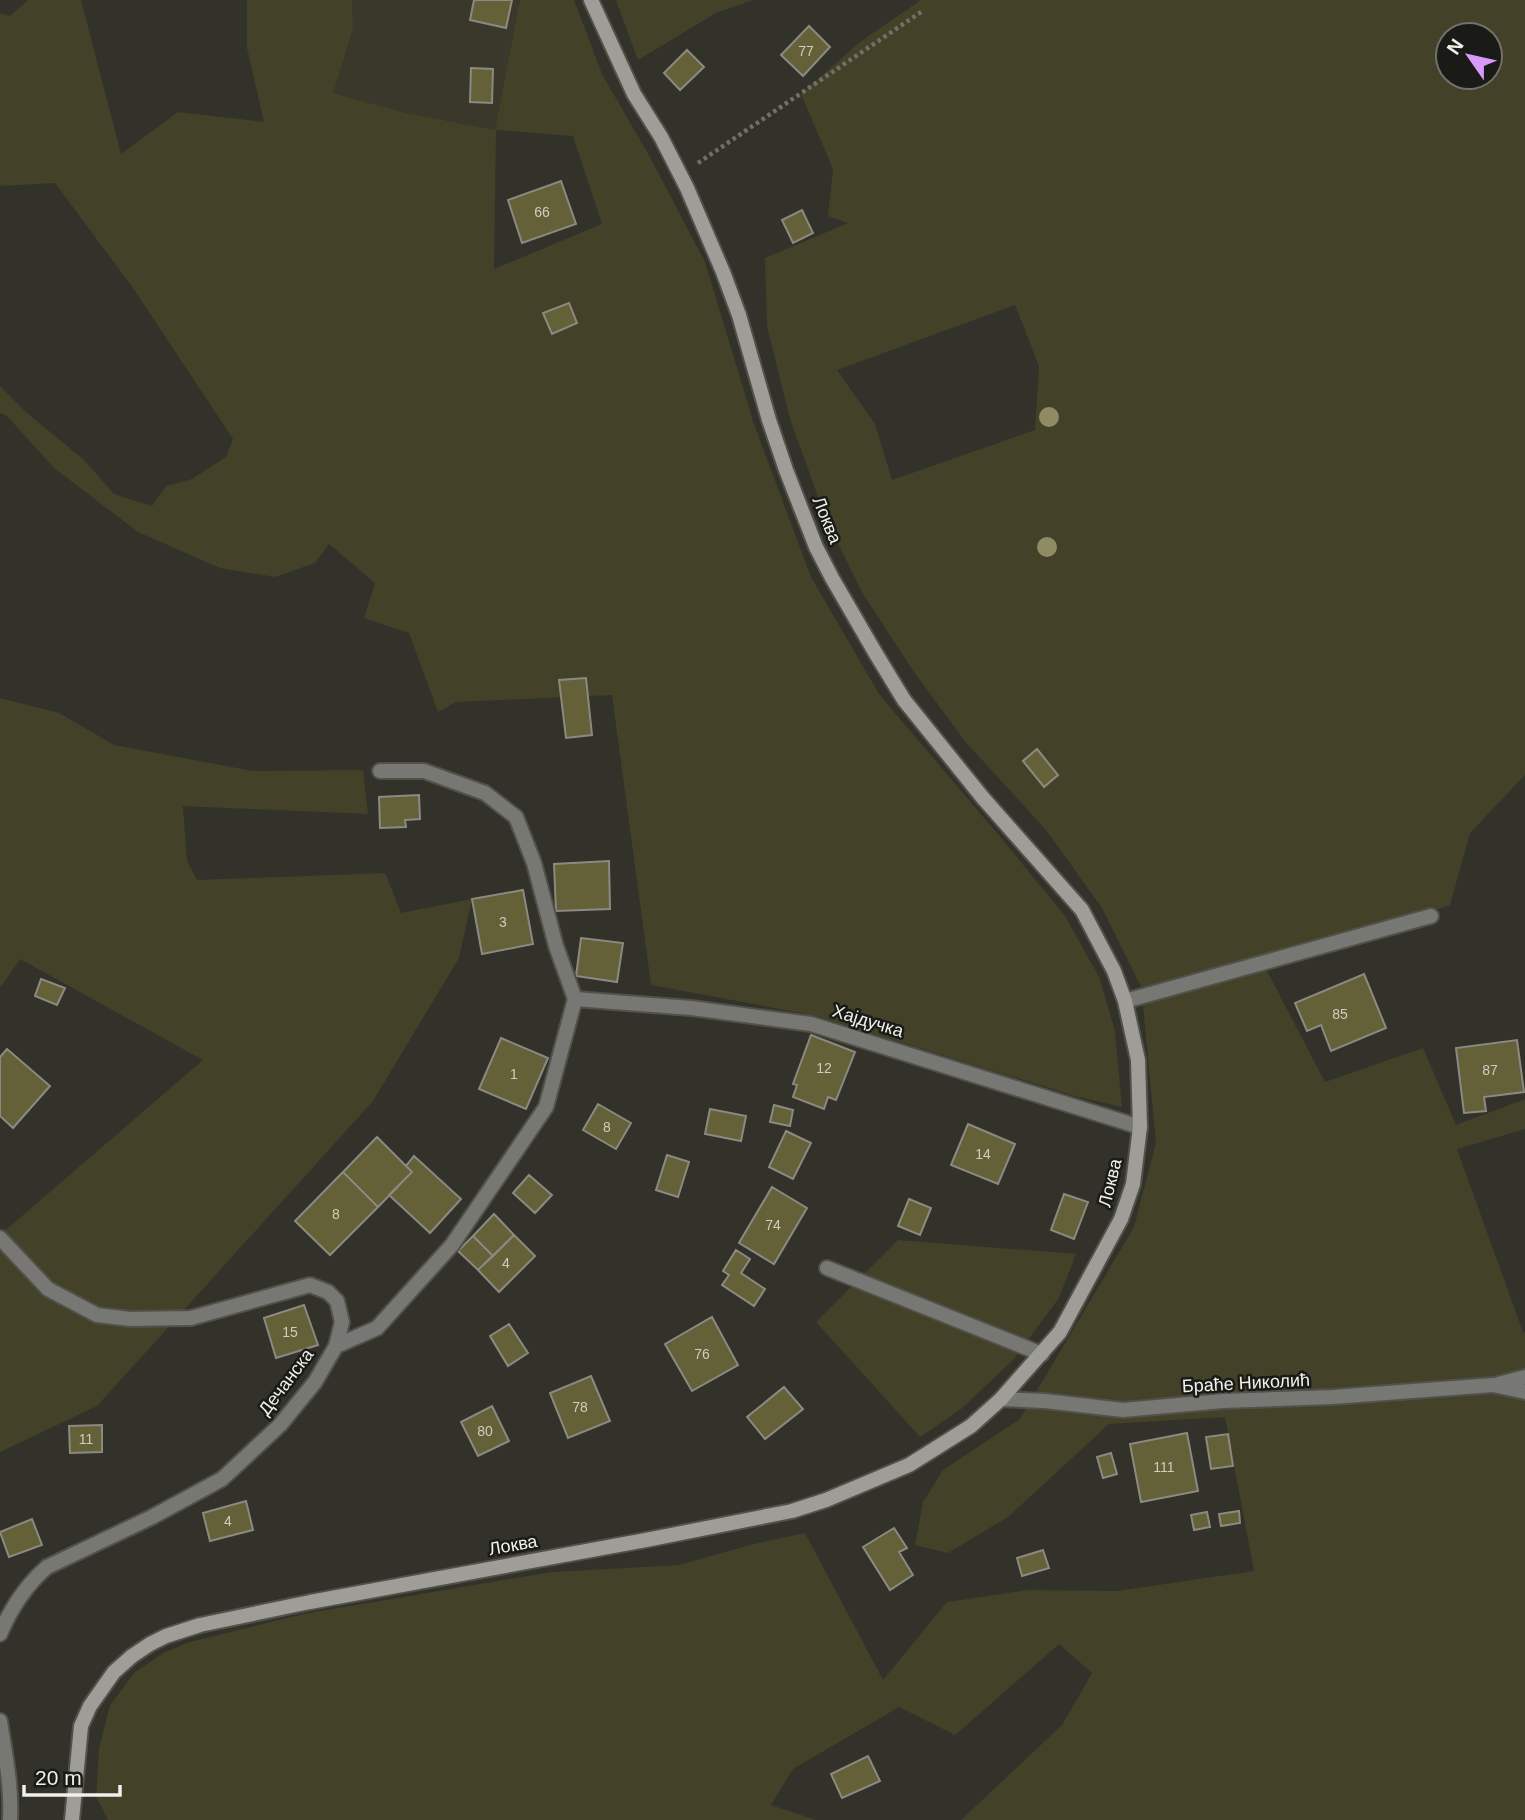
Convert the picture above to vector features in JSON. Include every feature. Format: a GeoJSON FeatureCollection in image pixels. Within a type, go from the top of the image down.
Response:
{"type":"FeatureCollection","features":[{"type":"Feature","properties":{"kind":"main road","name":"Локва"},"geometry":{"type":"LineString","coordinates":[[72,1820],[81,1726],[90,1706],[114,1672],[132,1656],[166,1636],[200,1625],[310,1602],[792,1511],[909,1465],[971,1426],[1001,1399],[1060,1332],[1121,1219],[1133,1184],[1140,1127],[1138,1060],[1125,1001],[1104,952],[1082,909],[983,798],[904,700],[832,578],[816,547],[786,470],[723,272],[680,176],[661,137],[634,94],[591,0]]}},
{"type":"Feature","properties":{"kind":"street"},"geometry":{"type":"LineString","coordinates":[[336,1346],[377,1328],[452,1245],[546,1107],[575,999],[556,946],[534,863],[516,817],[485,793],[424,771],[380,771]]}},
{"type":"Feature","properties":{"kind":"street"},"geometry":{"type":"LineString","coordinates":[[1125,1001],[1432,916]]}},
{"type":"Feature","properties":{"kind":"street","name":"Хајдучка"},"geometry":{"type":"LineString","coordinates":[[575,999],[691,1008],[811,1024],[1140,1127]]}},
{"type":"Feature","properties":{"kind":"street","name":"Дечанска"},"geometry":{"type":"LineString","coordinates":[[0,1238],[48,1289],[97,1315],[130,1319],[191,1318],[310,1284],[328,1292],[337,1301],[342,1322],[336,1346],[315,1382],[280,1425],[222,1479],[152,1517],[47,1567],[19,1597],[0,1634]]}},
{"type":"Feature","properties":{"kind":"street"},"geometry":{"type":"LineString","coordinates":[[827,1268],[1042,1354]]}},
{"type":"Feature","properties":{"kind":"street","name":"Браће Николић"},"geometry":{"type":"LineString","coordinates":[[1001,1399],[1123,1410],[1223,1401],[1332,1397],[1493,1385],[1525,1377]]}},
{"type":"Feature","properties":{"kind":"street","name":"Браће Николић"},"geometry":{"type":"LineString","coordinates":[[1493,1385],[1525,1392]]}},
{"type":"Feature","properties":{"kind":"street"},"geometry":{"type":"LineString","coordinates":[[0,1721],[8,1773],[10,1820]]}},
{"type":"Feature","properties":{"kind":"path"},"geometry":{"type":"LineString","coordinates":[[680,176],[923,10]]}},
{"type":"Feature","properties":{"kind":"shaded area"},"geometry":{"type":"Polygon","coordinates":[[[28,0],[81,0],[121,154],[178,112],[264,122],[247,48],[247,0],[352,0],[353,29],[333,93],[402,112],[495,130],[520,0],[574,0],[602,74],[650,157],[705,262],[754,424],[811,577],[879,694],[1065,916],[1099,977],[1115,1031],[1122,1107],[1078,1097],[817,1016],[651,985],[612,695],[456,702],[438,712],[409,633],[364,618],[375,583],[329,544],[315,563],[275,577],[220,568],[138,532],[54,468],[7,416],[0,413],[0,386],[27,413],[83,459],[114,494],[152,506],[166,486],[192,479],[226,457],[233,439],[133,288],[55,183],[0,186],[0,13],[10,16],[28,0]],[[496,130],[494,269],[602,224],[573,136],[496,130]]]}},
{"type":"Feature","properties":{"kind":"shaded area"},"geometry":{"type":"Polygon","coordinates":[[[352,0],[520,0],[496,130],[402,112],[332,93],[353,29],[352,0]]]}},
{"type":"Feature","properties":{"kind":"shaded area"},"geometry":{"type":"Polygon","coordinates":[[[616,0],[753,0],[716,13],[638,60],[616,0]]]}},
{"type":"Feature","properties":{"kind":"shaded area"},"geometry":{"type":"Polygon","coordinates":[[[921,0],[1525,0],[1525,775],[1470,833],[1450,905],[1267,971],[1325,1082],[1423,1048],[1456,1125],[1525,1099],[1525,1129],[1457,1149],[1525,1332],[1525,1820],[961,1820],[1062,1725],[1092,1673],[1059,1644],[955,1735],[899,1707],[793,1769],[771,1805],[816,1820],[108,1820],[96,1797],[99,1749],[110,1705],[135,1672],[165,1652],[190,1642],[303,1614],[552,1572],[679,1565],[805,1533],[883,1680],[947,1602],[1028,1590],[1117,1591],[1254,1571],[1225,1417],[1109,1424],[1008,1517],[948,1553],[915,1545],[923,1502],[943,1470],[1020,1419],[1134,1227],[1156,1143],[1143,1005],[1260,972],[1141,987],[1102,908],[1046,830],[964,740],[914,672],[863,594],[826,519],[790,419],[767,326],[765,258],[848,223],[828,216],[833,169],[801,94],[860,42],[921,0]],[[1015,305],[837,370],[875,424],[892,480],[1035,430],[1039,366],[1015,305]]]}},
{"type":"Feature","properties":{"kind":"shaded area"},"geometry":{"type":"Polygon","coordinates":[[[0,698],[59,713],[114,745],[253,771],[363,770],[368,814],[183,806],[187,861],[197,880],[385,873],[401,913],[472,899],[459,958],[373,1101],[97,1406],[0,1452],[0,1235],[203,1060],[20,959],[0,988],[0,698]]]}},
{"type":"Feature","properties":{"kind":"shaded area"},"geometry":{"type":"Polygon","coordinates":[[[898,1240],[1076,1254],[1059,1298],[1013,1360],[961,1409],[920,1437],[816,1322],[898,1240]]]}},
{"type":"Feature","properties":{"kind":"building"},"geometry":{"type":"Polygon","coordinates":[[[474,0],[512,0],[506,28],[470,20],[474,0]]]}},
{"type":"Feature","properties":{"kind":"building"},"geometry":{"type":"Polygon","coordinates":[[[809,26],[830,47],[803,76],[781,55],[809,26]]]}},
{"type":"Feature","properties":{"kind":"building"},"geometry":{"type":"Polygon","coordinates":[[[687,50],[704,67],[680,90],[664,73],[687,50]]]}},
{"type":"Feature","properties":{"kind":"building"},"geometry":{"type":"Polygon","coordinates":[[[471,68],[493,69],[492,103],[470,102],[471,68]]]}},
{"type":"Feature","properties":{"kind":"building"},"geometry":{"type":"Polygon","coordinates":[[[561,181],[576,224],[522,243],[508,200],[561,181]]]}},
{"type":"Feature","properties":{"kind":"building"},"geometry":{"type":"Polygon","coordinates":[[[802,210],[813,233],[793,243],[782,220],[802,210]]]}},
{"type":"Feature","properties":{"kind":"building"},"geometry":{"type":"Polygon","coordinates":[[[569,303],[577,323],[552,334],[543,313],[569,303]]]}},
{"type":"Feature","properties":{"kind":"building"},"geometry":{"type":"Polygon","coordinates":[[[586,678],[592,735],[566,738],[559,680],[586,678]]]}},
{"type":"Feature","properties":{"kind":"building"},"geometry":{"type":"Polygon","coordinates":[[[1037,749],[1058,775],[1044,787],[1023,761],[1037,749]]]}},
{"type":"Feature","properties":{"kind":"building"},"geometry":{"type":"Polygon","coordinates":[[[419,795],[420,819],[405,820],[406,827],[380,828],[379,797],[419,795]]]}},
{"type":"Feature","properties":{"kind":"building"},"geometry":{"type":"Polygon","coordinates":[[[609,861],[610,909],[556,911],[554,864],[609,861]]]}},
{"type":"Feature","properties":{"kind":"building"},"geometry":{"type":"Polygon","coordinates":[[[523,890],[533,944],[482,954],[472,899],[523,890]]]}},
{"type":"Feature","properties":{"kind":"building"},"geometry":{"type":"Polygon","coordinates":[[[581,938],[623,943],[617,982],[576,976],[581,938]]]}},
{"type":"Feature","properties":{"kind":"building"},"geometry":{"type":"Polygon","coordinates":[[[1364,974],[1386,1028],[1331,1051],[1321,1025],[1307,1031],[1295,1003],[1364,974]]]}},
{"type":"Feature","properties":{"kind":"building"},"geometry":{"type":"Polygon","coordinates":[[[41,979],[65,988],[57,1005],[35,996],[41,979]]]}},
{"type":"Feature","properties":{"kind":"building"},"geometry":{"type":"Polygon","coordinates":[[[811,1035],[855,1052],[836,1100],[828,1097],[824,1109],[793,1097],[797,1085],[793,1084],[811,1035]]]}},
{"type":"Feature","properties":{"kind":"building"},"geometry":{"type":"Polygon","coordinates":[[[501,1038],[548,1058],[526,1109],[479,1089],[501,1038]]]}},
{"type":"Feature","properties":{"kind":"building"},"geometry":{"type":"Polygon","coordinates":[[[1517,1040],[1524,1092],[1484,1097],[1486,1111],[1464,1113],[1456,1048],[1517,1040]]]}},
{"type":"Feature","properties":{"kind":"building"},"geometry":{"type":"Polygon","coordinates":[[[7,1049],[50,1086],[13,1128],[0,1116],[0,1057],[7,1049]]]}},
{"type":"Feature","properties":{"kind":"building"},"geometry":{"type":"Polygon","coordinates":[[[598,1104],[631,1123],[616,1149],[583,1130],[598,1104]]]}},
{"type":"Feature","properties":{"kind":"building"},"geometry":{"type":"Polygon","coordinates":[[[774,1105],[793,1110],[790,1126],[770,1122],[774,1105]]]}},
{"type":"Feature","properties":{"kind":"building"},"geometry":{"type":"Polygon","coordinates":[[[710,1109],[746,1116],[741,1141],[705,1134],[710,1109]]]}},
{"type":"Feature","properties":{"kind":"building"},"geometry":{"type":"Polygon","coordinates":[[[968,1124],[1015,1144],[998,1184],[951,1165],[968,1124]]]}},
{"type":"Feature","properties":{"kind":"building"},"geometry":{"type":"Polygon","coordinates":[[[786,1131],[811,1143],[793,1179],[769,1167],[786,1131]]]}},
{"type":"Feature","properties":{"kind":"building"},"geometry":{"type":"Polygon","coordinates":[[[377,1137],[412,1172],[378,1207],[343,1172],[377,1137]]]}},
{"type":"Feature","properties":{"kind":"building"},"geometry":{"type":"Polygon","coordinates":[[[667,1155],[689,1162],[678,1197],[656,1190],[667,1155]]]}},
{"type":"Feature","properties":{"kind":"building"},"geometry":{"type":"Polygon","coordinates":[[[414,1156],[461,1199],[430,1233],[389,1195],[412,1172],[406,1166],[414,1156]]]}},
{"type":"Feature","properties":{"kind":"building"},"geometry":{"type":"Polygon","coordinates":[[[343,1172],[378,1207],[330,1255],[295,1221],[343,1172]]]}},
{"type":"Feature","properties":{"kind":"building"},"geometry":{"type":"Polygon","coordinates":[[[529,1175],[552,1195],[535,1213],[513,1193],[529,1175]]]}},
{"type":"Feature","properties":{"kind":"building"},"geometry":{"type":"Polygon","coordinates":[[[772,1187],[807,1208],[774,1264],[739,1243],[772,1187]]]}},
{"type":"Feature","properties":{"kind":"building"},"geometry":{"type":"Polygon","coordinates":[[[1064,1194],[1088,1202],[1074,1239],[1051,1230],[1064,1194]]]}},
{"type":"Feature","properties":{"kind":"building"},"geometry":{"type":"Polygon","coordinates":[[[909,1199],[931,1208],[920,1235],[898,1226],[909,1199]]]}},
{"type":"Feature","properties":{"kind":"building"},"geometry":{"type":"Polygon","coordinates":[[[494,1214],[514,1235],[493,1256],[473,1236],[494,1214]]]}},
{"type":"Feature","properties":{"kind":"building"},"geometry":{"type":"Polygon","coordinates":[[[514,1235],[535,1256],[499,1292],[478,1270],[514,1235]]]}},
{"type":"Feature","properties":{"kind":"building"},"geometry":{"type":"Polygon","coordinates":[[[473,1236],[493,1256],[478,1270],[458,1251],[473,1236]]]}},
{"type":"Feature","properties":{"kind":"building"},"geometry":{"type":"Polygon","coordinates":[[[736,1250],[750,1259],[741,1273],[765,1289],[754,1306],[722,1285],[729,1275],[723,1271],[736,1250]]]}},
{"type":"Feature","properties":{"kind":"building"},"geometry":{"type":"Polygon","coordinates":[[[304,1305],[318,1345],[276,1358],[264,1318],[304,1305]]]}},
{"type":"Feature","properties":{"kind":"building"},"geometry":{"type":"Polygon","coordinates":[[[712,1317],[738,1365],[692,1391],[665,1344],[712,1317]]]}},
{"type":"Feature","properties":{"kind":"building"},"geometry":{"type":"Polygon","coordinates":[[[509,1324],[528,1353],[508,1366],[490,1336],[509,1324]]]}},
{"type":"Feature","properties":{"kind":"building"},"geometry":{"type":"Polygon","coordinates":[[[591,1376],[610,1421],[568,1438],[550,1393],[591,1376]]]}},
{"type":"Feature","properties":{"kind":"building"},"geometry":{"type":"Polygon","coordinates":[[[784,1387],[803,1409],[765,1439],[747,1417],[784,1387]]]}},
{"type":"Feature","properties":{"kind":"building"},"geometry":{"type":"Polygon","coordinates":[[[492,1406],[509,1441],[478,1456],[461,1422],[492,1406]]]}},
{"type":"Feature","properties":{"kind":"building"},"geometry":{"type":"Polygon","coordinates":[[[102,1425],[102,1452],[70,1453],[69,1426],[102,1425]]]}},
{"type":"Feature","properties":{"kind":"building"},"geometry":{"type":"Polygon","coordinates":[[[1187,1433],[1198,1491],[1141,1502],[1130,1444],[1187,1433]]]}},
{"type":"Feature","properties":{"kind":"building"},"geometry":{"type":"Polygon","coordinates":[[[1228,1434],[1233,1466],[1211,1469],[1206,1437],[1228,1434]]]}},
{"type":"Feature","properties":{"kind":"building"},"geometry":{"type":"Polygon","coordinates":[[[1111,1453],[1117,1474],[1103,1478],[1097,1457],[1111,1453]]]}},
{"type":"Feature","properties":{"kind":"building"},"geometry":{"type":"Polygon","coordinates":[[[246,1501],[253,1530],[210,1541],[203,1513],[246,1501]]]}},
{"type":"Feature","properties":{"kind":"building"},"geometry":{"type":"Polygon","coordinates":[[[1239,1511],[1240,1523],[1221,1526],[1219,1514],[1239,1511]]]}},
{"type":"Feature","properties":{"kind":"building"},"geometry":{"type":"Polygon","coordinates":[[[1207,1512],[1210,1527],[1194,1530],[1191,1515],[1207,1512]]]}},
{"type":"Feature","properties":{"kind":"building"},"geometry":{"type":"Polygon","coordinates":[[[32,1519],[42,1545],[9,1557],[0,1532],[32,1519]]]}},
{"type":"Feature","properties":{"kind":"building"},"geometry":{"type":"Polygon","coordinates":[[[894,1528],[907,1548],[899,1552],[913,1575],[890,1590],[863,1547],[894,1528]]]}},
{"type":"Feature","properties":{"kind":"building"},"geometry":{"type":"Polygon","coordinates":[[[1043,1550],[1049,1568],[1022,1576],[1017,1558],[1043,1550]]]}},
{"type":"Feature","properties":{"kind":"building"},"geometry":{"type":"Polygon","coordinates":[[[868,1756],[880,1781],[842,1798],[831,1774],[868,1756]]]}}]}
